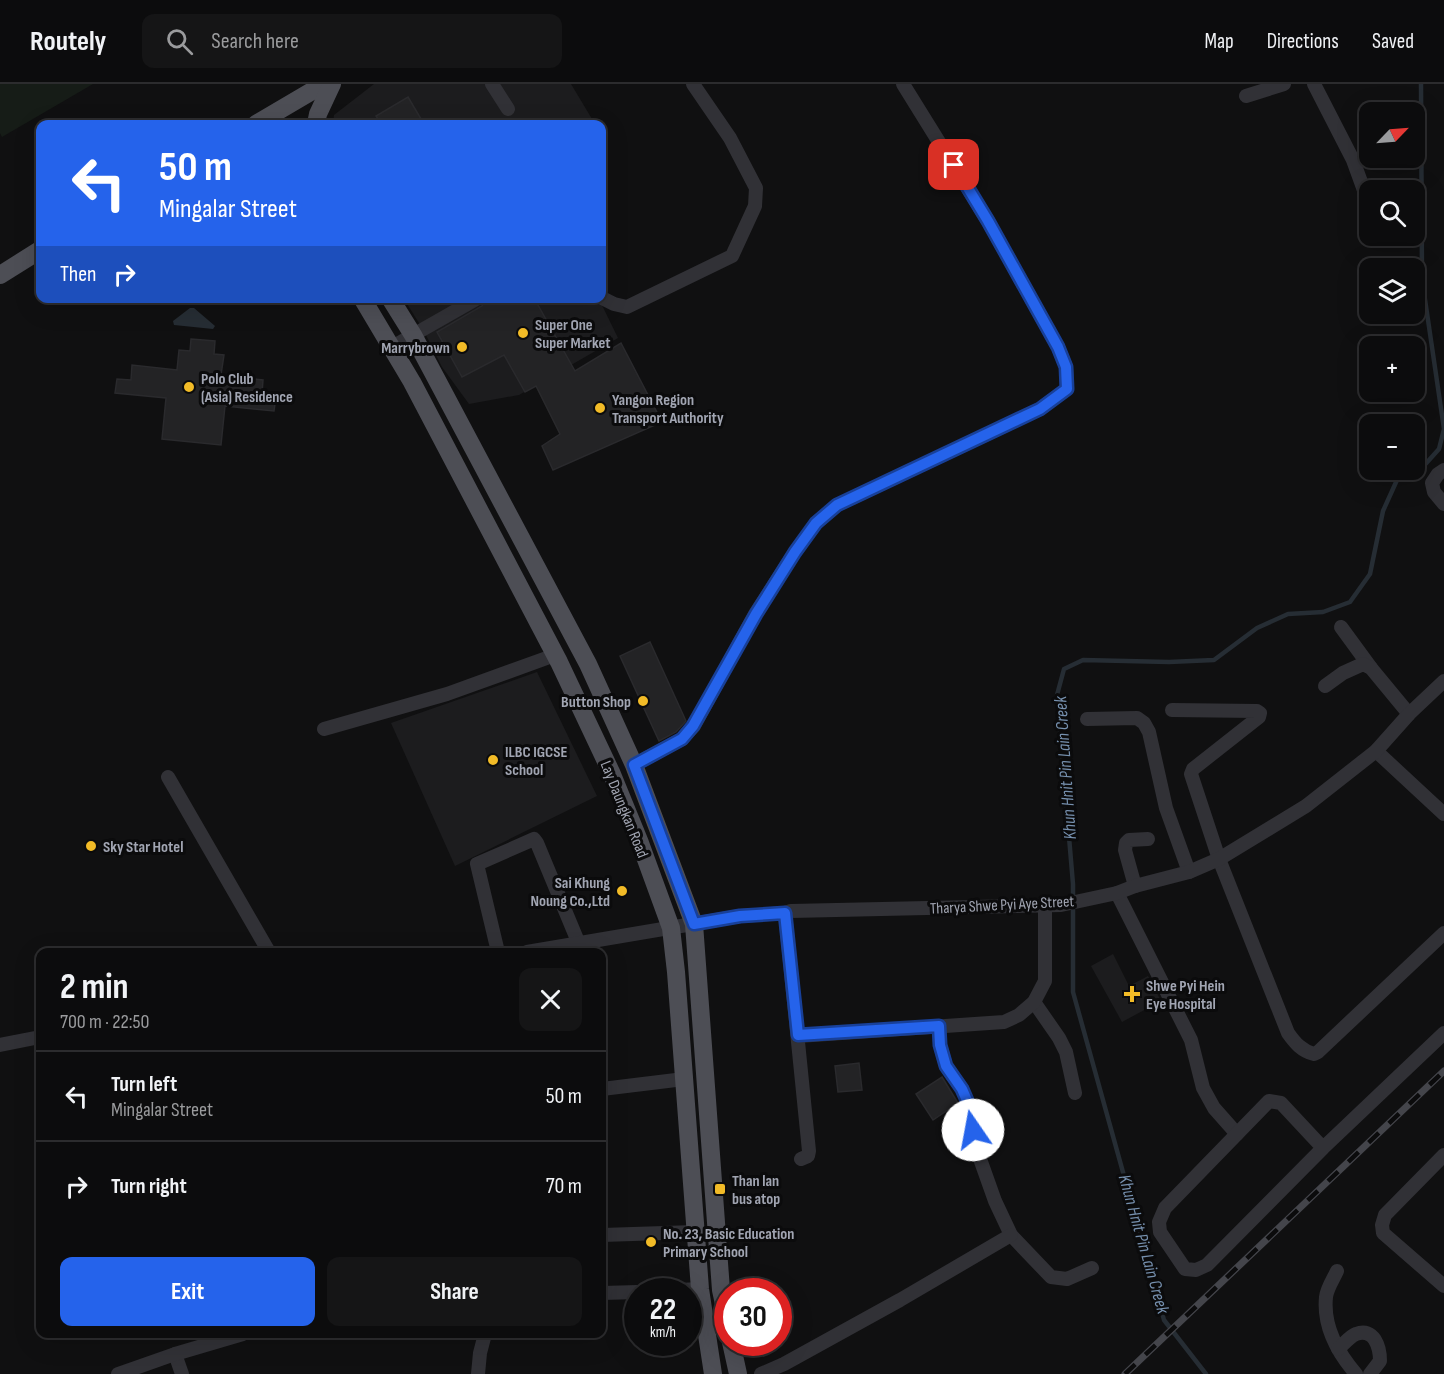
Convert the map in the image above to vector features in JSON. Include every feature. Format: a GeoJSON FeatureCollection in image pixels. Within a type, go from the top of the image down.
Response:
{"type":"FeatureCollection","features":[{"type":"Feature","properties":{"kind":"main road"},"geometry":{"type":"LineString","coordinates":[[285,117],[324,84]]}},
{"type":"Feature","properties":{"kind":"main road"},"geometry":{"type":"LineString","coordinates":[[317,120],[332,84]]}},
{"type":"Feature","properties":{"kind":"main road"},"geometry":{"type":"LineString","coordinates":[[0,274],[36,252]]}},
{"type":"Feature","properties":{"kind":"main road","name":"Lay Daungkan Road"},"geometry":{"type":"LineString","coordinates":[[365,303],[412,382],[557,658],[611,772],[671,928],[699,1278]]}},
{"type":"Feature","properties":{"kind":"main road","name":"Lay Daungkan Road"},"geometry":{"type":"LineString","coordinates":[[393,303],[413,335],[581,650],[634,765],[694,924],[720,1278]]}},
{"type":"Feature","properties":{"kind":"main road"},"geometry":{"type":"LineString","coordinates":[[412,382],[432,371]]}},
{"type":"Feature","properties":{"kind":"main road"},"geometry":{"type":"LineString","coordinates":[[557,658],[581,650]]}},
{"type":"Feature","properties":{"kind":"main road"},"geometry":{"type":"LineString","coordinates":[[685,1088],[706,1094]]}},
{"type":"Feature","properties":{"kind":"main road","name":"Lay Daungkan Road"},"geometry":{"type":"LineString","coordinates":[[702,1302],[713,1374]]}},
{"type":"Feature","properties":{"kind":"main road"},"geometry":{"type":"LineString","coordinates":[[735,1356],[738,1374]]}},
{"type":"Feature","properties":{"kind":"street"},"geometry":{"type":"LineString","coordinates":[[492,84],[508,109]]}},
{"type":"Feature","properties":{"kind":"street"},"geometry":{"type":"LineString","coordinates":[[606,300],[627,307],[732,256],[755,206],[756,188],[730,138],[693,84]]}},
{"type":"Feature","properties":{"kind":"street"},"geometry":{"type":"LineString","coordinates":[[634,765],[682,739],[693,726],[756,614],[816,523],[837,505],[1040,409],[1067,389],[1066,367],[1058,347],[988,221],[903,84]]}},
{"type":"Feature","properties":{"kind":"street"},"geometry":{"type":"LineString","coordinates":[[1246,96],[1284,84]]}},
{"type":"Feature","properties":{"kind":"street"},"geometry":{"type":"LineString","coordinates":[[1314,84],[1353,160],[1360,180]]}},
{"type":"Feature","properties":{"kind":"street"},"geometry":{"type":"LineString","coordinates":[[392,348],[469,303]]}},
{"type":"Feature","properties":{"kind":"street"},"geometry":{"type":"LineString","coordinates":[[1444,470],[1432,483],[1434,492],[1444,504]]}},
{"type":"Feature","properties":{"kind":"street"},"geometry":{"type":"LineString","coordinates":[[1341,627],[1409,714]]}},
{"type":"Feature","properties":{"kind":"street"},"geometry":{"type":"LineString","coordinates":[[324,729],[447,694],[557,658]]}},
{"type":"Feature","properties":{"kind":"street"},"geometry":{"type":"LineString","coordinates":[[1325,687],[1343,673],[1363,664],[1371,668]]}},
{"type":"Feature","properties":{"kind":"street","name":"Tharya Shwe Pyi Aye Street"},"geometry":{"type":"LineString","coordinates":[[579,948],[671,928],[740,916],[791,911],[1061,905],[1117,893],[1189,872],[1219,859],[1306,806],[1376,751],[1409,714],[1444,681]]}},
{"type":"Feature","properties":{"kind":"street"},"geometry":{"type":"LineString","coordinates":[[1172,710],[1257,711],[1260,713],[1259,717],[1193,769],[1193,780],[1219,859],[1288,1033],[1297,1045],[1308,1053],[1318,1052],[1444,933]]}},
{"type":"Feature","properties":{"kind":"street"},"geometry":{"type":"LineString","coordinates":[[1087,719],[1137,718],[1144,723],[1149,732],[1166,808],[1189,872]]}},
{"type":"Feature","properties":{"kind":"street"},"geometry":{"type":"LineString","coordinates":[[1376,751],[1444,814]]}},
{"type":"Feature","properties":{"kind":"street"},"geometry":{"type":"LineString","coordinates":[[168,777],[267,948]]}},
{"type":"Feature","properties":{"kind":"street"},"geometry":{"type":"LineString","coordinates":[[497,948],[477,864],[534,839],[579,948]]}},
{"type":"Feature","properties":{"kind":"street"},"geometry":{"type":"LineString","coordinates":[[1136,886],[1125,850],[1126,843],[1129,840],[1148,839]]}},
{"type":"Feature","properties":{"kind":"street"},"geometry":{"type":"LineString","coordinates":[[1117,893],[1191,1040],[1203,1088],[1214,1108],[1237,1134]]}},
{"type":"Feature","properties":{"kind":"street"},"geometry":{"type":"LineString","coordinates":[[798,1035],[1004,1022],[1019,1015],[1034,1002],[1045,981],[1045,905]]}},
{"type":"Feature","properties":{"kind":"street"},"geometry":{"type":"LineString","coordinates":[[785,913],[809,1151],[808,1156],[801,1159]]}},
{"type":"Feature","properties":{"kind":"street"},"geometry":{"type":"LineString","coordinates":[[1034,1002],[1066,1052],[1075,1093]]}},
{"type":"Feature","properties":{"kind":"street"},"geometry":{"type":"LineString","coordinates":[[939,1026],[940,1045],[946,1066],[962,1089],[969,1105],[979,1156],[995,1201],[1011,1235],[1052,1277],[1067,1279],[1092,1268]]}},
{"type":"Feature","properties":{"kind":"street"},"geometry":{"type":"LineString","coordinates":[[1323,1148],[1281,1103],[1269,1101],[1165,1208],[1159,1222],[1160,1232],[1185,1269],[1196,1270],[1207,1265],[1323,1148],[1444,1033]]}},
{"type":"Feature","properties":{"kind":"street"},"geometry":{"type":"LineString","coordinates":[[0,1044],[36,1038]]}},
{"type":"Feature","properties":{"kind":"street"},"geometry":{"type":"LineString","coordinates":[[606,1089],[685,1088]]}},
{"type":"Feature","properties":{"kind":"street"},"geometry":{"type":"LineString","coordinates":[[1444,1155],[1385,1215],[1382,1225],[1383,1233],[1444,1286]]}},
{"type":"Feature","properties":{"kind":"street"},"geometry":{"type":"LineString","coordinates":[[694,1200],[714,1192]]}},
{"type":"Feature","properties":{"kind":"street"},"geometry":{"type":"LineString","coordinates":[[606,1235],[695,1232]]}},
{"type":"Feature","properties":{"kind":"street"},"geometry":{"type":"LineString","coordinates":[[760,1374],[784,1364],[900,1300],[1011,1235]]}},
{"type":"Feature","properties":{"kind":"street"},"geometry":{"type":"LineString","coordinates":[[1337,1270],[1326,1295],[1329,1324],[1338,1349],[1356,1374]]}},
{"type":"Feature","properties":{"kind":"street"},"geometry":{"type":"LineString","coordinates":[[606,1293],[624,1292]]}},
{"type":"Feature","properties":{"kind":"street"},"geometry":{"type":"LineString","coordinates":[[1338,1349],[1356,1334],[1372,1335],[1378,1344],[1380,1361],[1370,1374]]}},
{"type":"Feature","properties":{"kind":"street"},"geometry":{"type":"LineString","coordinates":[[118,1374],[229,1338]]}},
{"type":"Feature","properties":{"kind":"street"},"geometry":{"type":"LineString","coordinates":[[478,1374],[484,1338]]}},
{"type":"Feature","properties":{"kind":"street"},"geometry":{"type":"LineString","coordinates":[[175,1354],[182,1374]]}},
{"type":"Feature","properties":{"kind":"shaded area"},"geometry":{"type":"Polygon","coordinates":[[[0,84],[93,84],[2,137],[0,133],[0,84]]]}},
{"type":"Feature","properties":{"kind":"shaded area"},"geometry":{"type":"Polygon","coordinates":[[[374,84],[571,84],[593,120],[333,120],[334,115],[374,84]]]}},
{"type":"Feature","properties":{"kind":"shaded area"},"geometry":{"type":"Polygon","coordinates":[[[406,303],[601,303],[618,338],[519,395],[469,404],[442,367],[406,303]]]}},
{"type":"Feature","properties":{"kind":"shaded area"},"geometry":{"type":"Polygon","coordinates":[[[190,308],[194,308],[215,326],[213,329],[174,325],[173,321],[190,308]]]}},
{"type":"Feature","properties":{"kind":"shaded area","name":"ILBC IGCSE School"},"geometry":{"type":"Polygon","coordinates":[[[537,672],[597,796],[455,866],[391,723],[537,672]]]}},
{"type":"Feature","properties":{"kind":"shaded area","name":"Shwe Pyi Hein Eye Hospital"},"geometry":{"type":"Polygon","coordinates":[[[1113,954],[1129,986],[1148,976],[1161,1001],[1122,1022],[1091,966],[1113,954]]]}},
{"type":"Feature","properties":{"kind":"building"},"geometry":{"type":"Polygon","coordinates":[[[408,97],[422,120],[378,120],[376,116],[408,97]]]}},
{"type":"Feature","properties":{"kind":"building"},"geometry":{"type":"Polygon","coordinates":[[[484,303],[537,303],[575,371],[621,343],[662,422],[553,470],[542,446],[560,434],[536,386],[525,392],[504,355],[462,377],[437,332],[484,303]]]}},
{"type":"Feature","properties":{"kind":"building","name":"Polo Club (Asia) Residence"},"geometry":{"type":"Polygon","coordinates":[[[191,339],[215,341],[214,354],[224,355],[221,375],[263,380],[262,394],[276,396],[274,411],[225,406],[221,445],[162,439],[166,398],[115,393],[117,379],[131,380],[132,365],[177,370],[179,350],[190,351],[191,339]]]}},
{"type":"Feature","properties":{"kind":"building"},"geometry":{"type":"Polygon","coordinates":[[[650,642],[686,721],[676,732],[659,741],[620,656],[650,642]]]}},
{"type":"Feature","properties":{"kind":"building"},"geometry":{"type":"Polygon","coordinates":[[[859,1063],[862,1090],[838,1092],[835,1066],[859,1063]]]}},
{"type":"Feature","properties":{"kind":"building"},"geometry":{"type":"Polygon","coordinates":[[[942,1077],[958,1103],[933,1120],[916,1094],[942,1077]]]}},
{"type":"Feature","properties":{"kind":"waterway","name":"Khun Hnit Pin Lain Creek"},"geometry":{"type":"LineString","coordinates":[[1206,1374],[1164,1320],[1073,992],[1073,884],[1057,695],[1064,669],[1083,660],[1169,662],[1214,660],[1257,628],[1288,614],[1323,612],[1350,602],[1370,574],[1383,511],[1397,480],[1421,469],[1439,449],[1444,429],[1422,279],[1421,84]]}},
{"type":"Feature","properties":{"kind":"railway"},"geometry":{"type":"LineString","coordinates":[[1125,1374],[1444,1071]]}},
{"type":"Feature","properties":{"kind":"place","name":"Super One Super Market"},"geometry":{"type":"Point","coordinates":[523,333]}},
{"type":"Feature","properties":{"kind":"place","name":"Marrybrown"},"geometry":{"type":"Point","coordinates":[462,347]}},
{"type":"Feature","properties":{"kind":"place","name":"Polo Club (Asia) Residence"},"geometry":{"type":"Point","coordinates":[189,387]}},
{"type":"Feature","properties":{"kind":"place","name":"Yangon Region Transport Authority"},"geometry":{"type":"Point","coordinates":[600,408]}},
{"type":"Feature","properties":{"kind":"place","name":"Button Shop"},"geometry":{"type":"Point","coordinates":[643,701]}},
{"type":"Feature","properties":{"kind":"place","name":"ILBC IGCSE School"},"geometry":{"type":"Point","coordinates":[493,760]}},
{"type":"Feature","properties":{"kind":"place","name":"Sky Star Hotel"},"geometry":{"type":"Point","coordinates":[91,846]}},
{"type":"Feature","properties":{"kind":"place","name":"Sai Khung Noung Co.,Ltd"},"geometry":{"type":"Point","coordinates":[622,891]}},
{"type":"Feature","properties":{"kind":"place","name":"Shwe Pyi Hein Eye Hospital"},"geometry":{"type":"Point","coordinates":[1132,994]}},
{"type":"Feature","properties":{"kind":"place","name":"Than lan bus atop"},"geometry":{"type":"Point","coordinates":[720,1189]}},
{"type":"Feature","properties":{"kind":"place","name":"No. 23, Basic Education Primary School"},"geometry":{"type":"Point","coordinates":[651,1242]}},
{"type":"Feature","properties":{"kind":"route"},"geometry":{"type":"LineString","coordinates":[[954,165],[1058,347],[1066,367],[1067,389],[1040,409],[837,505],[816,523],[756,614],[693,726],[682,739],[634,765],[694,924],[740,916],[785,913],[798,1035],[939,1026],[940,1045],[946,1066],[962,1089],[969,1105],[973,1130]]}}]}
